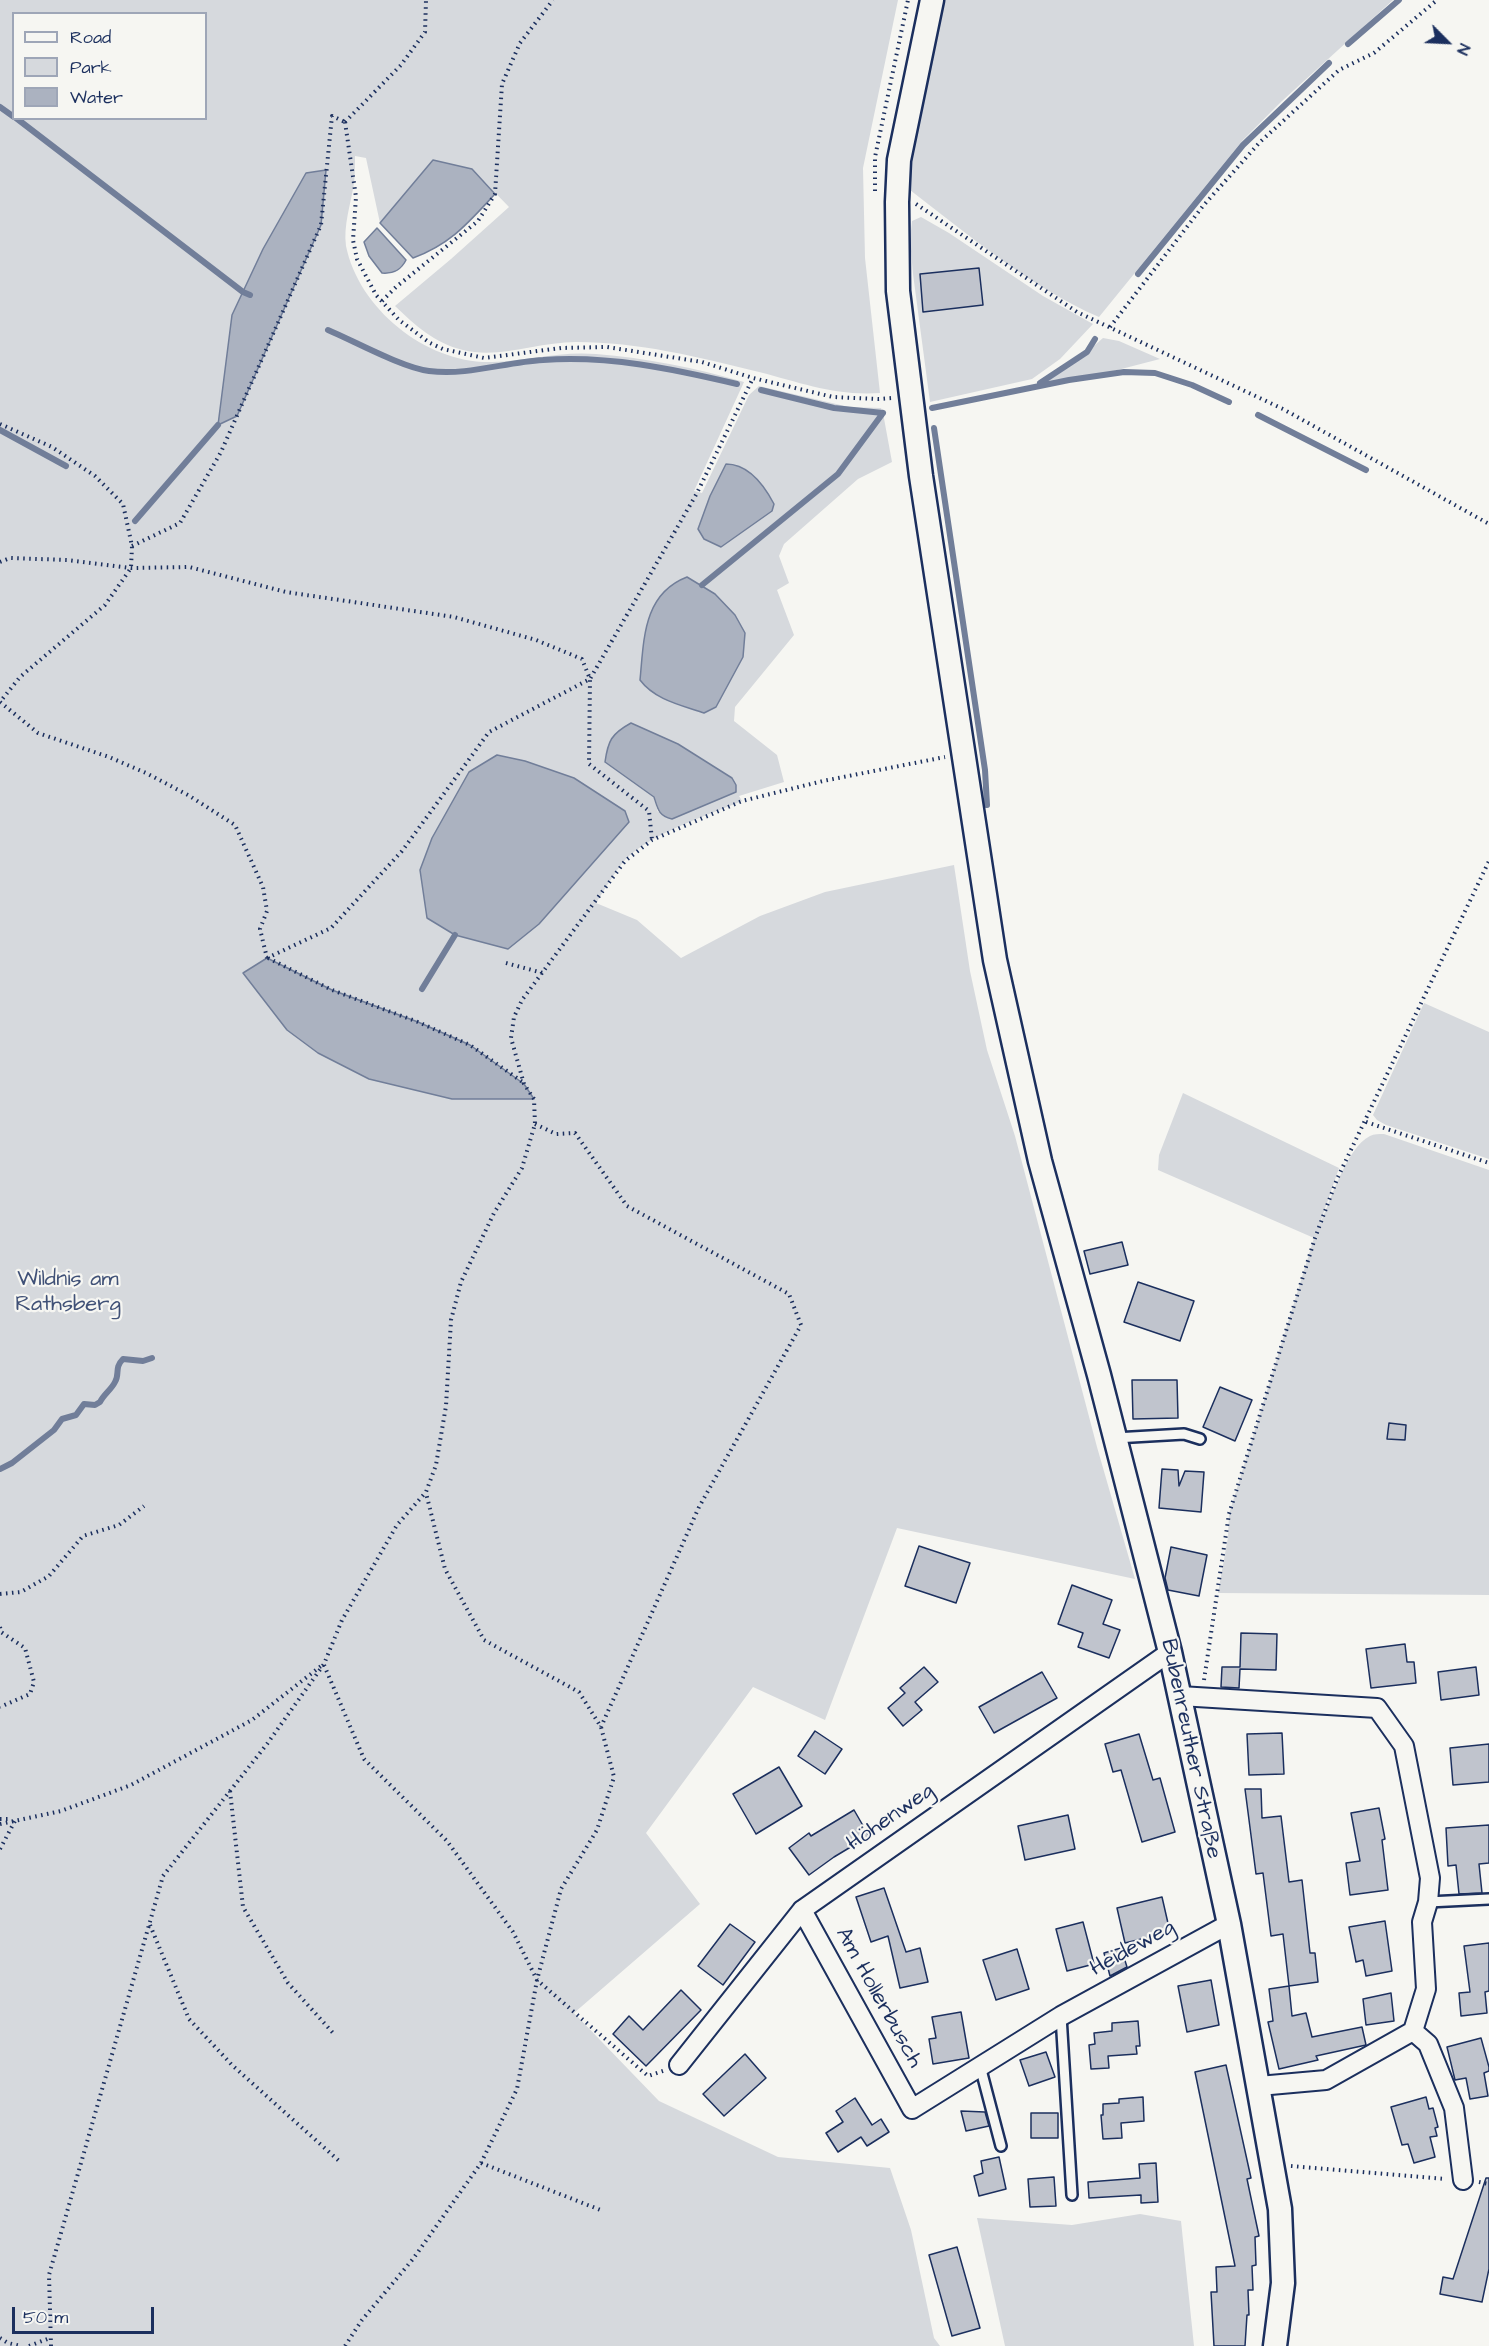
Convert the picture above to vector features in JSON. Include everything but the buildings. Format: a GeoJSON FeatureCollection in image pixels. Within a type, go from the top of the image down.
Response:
{"type":"FeatureCollection","features":[{"type":"Feature","properties":{"kind":"street","name":"Bubenreuther Straße"},"geometry":{"type":"LineString","coordinates":[[932,0],[899,160],[897,202],[898,291],[921,477],[995,960],[1040,1161],[1116,1438],[1170,1652],[1191,1697],[1280,2209],[1283,2283],[1275,2346]]}},
{"type":"Feature","properties":{"kind":"street","name":"Höhenweg"},"geometry":{"type":"LineString","coordinates":[[678,2065],[802,1910],[1170,1652]]}},
{"type":"Feature","properties":{"kind":"street"},"geometry":{"type":"LineString","coordinates":[[1191,1697],[1377,1708],[1404,1746],[1430,1878],[1428,1902],[1422,1922],[1426,1989],[1413,2031],[1326,2080],[1259,2086]]}},
{"type":"Feature","properties":{"kind":"street","name":"Am Hollerbusch"},"geometry":{"type":"LineString","coordinates":[[802,1910],[912,2109]]}},
{"type":"Feature","properties":{"kind":"street","name":"Heideweg"},"geometry":{"type":"LineString","coordinates":[[912,2109],[1061,2016],[1229,1924]]}},
{"type":"Feature","properties":{"kind":"street"},"geometry":{"type":"LineString","coordinates":[[1413,2031],[1428,2044],[1454,2108],[1463,2180]]}},
{"type":"Feature","properties":{"kind":"lane"},"geometry":{"type":"LineString","coordinates":[[1116,1438],[1184,1434],[1200,1439]]}},
{"type":"Feature","properties":{"kind":"lane"},"geometry":{"type":"LineString","coordinates":[[1428,1902],[1489,1899]]}},
{"type":"Feature","properties":{"kind":"lane"},"geometry":{"type":"LineString","coordinates":[[1061,2016],[1072,2195]]}},
{"type":"Feature","properties":{"kind":"lane"},"geometry":{"type":"LineString","coordinates":[[980,2066],[1001,2146]]}},
{"type":"Feature","properties":{"kind":"path"},"geometry":{"type":"LineString","coordinates":[[345,122],[401,65],[425,33],[426,0]]}},
{"type":"Feature","properties":{"kind":"path"},"geometry":{"type":"LineString","coordinates":[[382,301],[478,221],[495,194],[502,84],[520,43],[553,0]]}},
{"type":"Feature","properties":{"kind":"path"},"geometry":{"type":"LineString","coordinates":[[1110,327],[1203,206],[1260,142],[1339,69],[1374,53],[1437,0]]}},
{"type":"Feature","properties":{"kind":"path"},"geometry":{"type":"LineString","coordinates":[[132,546],[180,523],[221,452],[321,225],[332,116],[345,122]]}},
{"type":"Feature","properties":{"kind":"path"},"geometry":{"type":"LineString","coordinates":[[345,122],[356,197],[353,240],[357,259],[365,276],[382,301],[399,320],[430,343],[462,354],[484,358],[561,348],[608,347],[702,362],[753,378],[832,397],[896,398]]}},
{"type":"Feature","properties":{"kind":"path"},"geometry":{"type":"LineString","coordinates":[[897,202],[916,204],[1077,312],[1283,409],[1489,524]]}},
{"type":"Feature","properties":{"kind":"path"},"geometry":{"type":"LineString","coordinates":[[267,958],[331,928],[402,851],[489,732],[590,679],[697,493],[753,378]]}},
{"type":"Feature","properties":{"kind":"path"},"geometry":{"type":"LineString","coordinates":[[0,423],[52,447],[95,476],[123,504],[132,546],[131,568],[105,605],[20,677],[0,702],[38,733],[146,773],[188,795],[235,825],[263,887],[267,911],[260,929],[267,958]]}},
{"type":"Feature","properties":{"kind":"path"},"geometry":{"type":"LineString","coordinates":[[0,562],[10,558],[67,560],[131,568],[189,567],[286,592],[454,617],[536,640],[582,659],[590,679],[589,764],[650,811],[652,840]]}},
{"type":"Feature","properties":{"kind":"path"},"geometry":{"type":"LineString","coordinates":[[51,2346],[49,2275],[163,1876],[267,1744],[324,1664],[342,1620],[397,1525],[426,1492],[436,1465],[446,1406],[451,1320],[461,1282],[494,1213],[522,1168],[535,1124],[534,1099],[524,1084],[511,1038],[514,1017],[522,1000],[624,861],[652,840],[742,801],[814,783],[946,757]]}},
{"type":"Feature","properties":{"kind":"path"},"geometry":{"type":"LineString","coordinates":[[1191,1697],[1229,1514],[1315,1238],[1337,1179],[1489,861]]}},
{"type":"Feature","properties":{"kind":"path"},"geometry":{"type":"LineString","coordinates":[[267,958],[332,990],[418,1022],[470,1045],[524,1084]]}},
{"type":"Feature","properties":{"kind":"path"},"geometry":{"type":"LineString","coordinates":[[507,963],[543,973]]}},
{"type":"Feature","properties":{"kind":"path"},"geometry":{"type":"LineString","coordinates":[[1366,1122],[1489,1163]]}},
{"type":"Feature","properties":{"kind":"path"},"geometry":{"type":"LineString","coordinates":[[535,1124],[556,1134],[575,1133],[627,1206],[789,1294],[801,1325],[699,1507],[601,1727]]}},
{"type":"Feature","properties":{"kind":"path"},"geometry":{"type":"LineString","coordinates":[[345,2346],[362,2320],[413,2259],[481,2163],[516,2089],[537,1980],[561,1888],[597,1830],[614,1777],[601,1727],[579,1692],[484,1640],[445,1569],[426,1492]]}},
{"type":"Feature","properties":{"kind":"path"},"geometry":{"type":"LineString","coordinates":[[0,1594],[21,1592],[49,1576],[83,1536],[119,1525],[144,1506]]}},
{"type":"Feature","properties":{"kind":"path"},"geometry":{"type":"LineString","coordinates":[[0,1627],[2,1632],[25,1648],[34,1682],[30,1694],[0,1707]]}},
{"type":"Feature","properties":{"kind":"path"},"geometry":{"type":"LineString","coordinates":[[0,1822],[61,1811],[130,1785],[252,1720],[324,1664]]}},
{"type":"Feature","properties":{"kind":"path"},"geometry":{"type":"LineString","coordinates":[[324,1664],[364,1759],[447,1841],[513,1932],[537,1980],[648,2076],[678,2065]]}},
{"type":"Feature","properties":{"kind":"path"},"geometry":{"type":"LineString","coordinates":[[230,1790],[243,1907],[288,1983],[334,2034]]}},
{"type":"Feature","properties":{"kind":"path"},"geometry":{"type":"LineString","coordinates":[[0,1849],[16,1819]]}},
{"type":"Feature","properties":{"kind":"path"},"geometry":{"type":"LineString","coordinates":[[149,1924],[189,2019],[232,2065],[339,2161]]}},
{"type":"Feature","properties":{"kind":"path"},"geometry":{"type":"LineString","coordinates":[[481,2163],[603,2211]]}},
{"type":"Feature","properties":{"kind":"path"},"geometry":{"type":"LineString","coordinates":[[1272,2165],[1489,2184]]}},
{"type":"Feature","properties":{"kind":"path"},"geometry":{"type":"LineString","coordinates":[[0,2338],[8,2343],[21,2346]]}},
{"type":"Feature","properties":{"kind":"path"},"geometry":{"type":"LineString","coordinates":[[29,2346],[50,2338]]}},
{"type":"Feature","properties":{"kind":"green space","name":"Wildnis am Rathsberg"},"geometry":{"type":"Polygon","coordinates":[[[0,0],[898,0],[863,168],[865,258],[880,393],[833,391],[691,356],[622,345],[576,342],[491,353],[463,350],[443,343],[395,306],[509,207],[472,169],[433,160],[380,223],[366,158],[355,156],[354,183],[345,238],[353,269],[365,291],[381,311],[400,329],[444,354],[468,360],[492,362],[582,353],[596,354],[671,364],[744,382],[694,491],[702,493],[749,395],[759,386],[849,407],[881,408],[883,413],[892,462],[858,479],[784,544],[779,556],[789,583],[777,590],[794,635],[735,707],[734,721],[777,755],[784,782],[739,796],[742,801],[680,826],[649,842],[625,860],[596,903],[637,920],[681,958],[760,916],[825,892],[954,865],[970,971],[987,1050],[1015,1136],[1097,1447],[1135,1579],[897,1528],[825,1720],[753,1687],[646,1833],[700,1904],[574,2013],[659,2101],[778,2157],[890,2168],[911,2230],[934,2338],[940,2346],[0,2346],[0,0]],[[306,173],[263,249],[232,315],[237,416],[321,225],[306,173]],[[726,464],[710,496],[698,529],[721,547],[744,529],[726,464]],[[631,723],[658,812],[732,778],[678,744],[631,723]],[[497,755],[469,772],[432,838],[420,870],[574,778],[525,761],[497,755]],[[267,958],[243,973],[524,1084],[470,1045],[418,1022],[332,990],[267,958]]]}},
{"type":"Feature","properties":{"kind":"green space"},"geometry":{"type":"Polygon","coordinates":[[[943,0],[1393,0],[1282,101],[1243,140],[1099,317],[1025,276],[910,190],[908,185],[912,151],[943,0]]]}},
{"type":"Feature","properties":{"kind":"green space"},"geometry":{"type":"Polygon","coordinates":[[[921,217],[1043,296],[1093,324],[1060,359],[1032,379],[930,402],[910,240],[912,221],[921,217]]]}},
{"type":"Feature","properties":{"kind":"green space"},"geometry":{"type":"Polygon","coordinates":[[[1103,338],[1119,341],[1160,359],[1098,375],[1035,387],[1080,358],[1103,338]]]}},
{"type":"Feature","properties":{"kind":"green space"},"geometry":{"type":"Polygon","coordinates":[[[1424,1003],[1489,1032],[1489,1159],[1386,1125],[1373,1115],[1424,1003]]]}},
{"type":"Feature","properties":{"kind":"green space"},"geometry":{"type":"Polygon","coordinates":[[[1183,1093],[1339,1168],[1319,1226],[1346,1164],[1361,1142],[1372,1135],[1384,1134],[1489,1170],[1489,1595],[1218,1593],[1228,1537],[1229,1514],[1314,1238],[1158,1170],[1159,1155],[1183,1093]]]}},
{"type":"Feature","properties":{"kind":"green space"},"geometry":{"type":"Polygon","coordinates":[[[1140,2214],[1181,2221],[1194,2346],[1005,2346],[977,2218],[1072,2225],[1140,2214]]]}},
{"type":"Feature","properties":{"kind":"water"},"geometry":{"type":"Polygon","coordinates":[[[433,160],[472,169],[495,194],[449,239],[413,258],[380,223],[433,160]]]}},
{"type":"Feature","properties":{"kind":"water"},"geometry":{"type":"Polygon","coordinates":[[[326,170],[321,225],[237,416],[218,425],[232,315],[263,249],[306,173],[326,170]]]}},
{"type":"Feature","properties":{"kind":"water"},"geometry":{"type":"Polygon","coordinates":[[[377,228],[406,260],[394,272],[382,273],[369,256],[364,242],[377,228]]]}},
{"type":"Feature","properties":{"kind":"water"},"geometry":{"type":"Polygon","coordinates":[[[726,464],[742,468],[755,477],[774,504],[772,511],[721,547],[704,539],[698,529],[710,496],[726,464]]]}},
{"type":"Feature","properties":{"kind":"water"},"geometry":{"type":"Polygon","coordinates":[[[687,577],[715,594],[735,615],[745,633],[743,657],[716,707],[704,713],[661,697],[640,680],[648,619],[662,594],[687,577]]]}},
{"type":"Feature","properties":{"kind":"water"},"geometry":{"type":"Polygon","coordinates":[[[631,723],[678,744],[732,778],[736,785],[736,792],[672,819],[664,816],[658,809],[654,797],[605,762],[612,739],[631,723]]]}},
{"type":"Feature","properties":{"kind":"water"},"geometry":{"type":"Polygon","coordinates":[[[497,755],[525,761],[574,778],[625,811],[629,822],[539,924],[508,949],[455,935],[427,918],[420,870],[432,838],[469,772],[497,755]]]}},
{"type":"Feature","properties":{"kind":"water"},"geometry":{"type":"Polygon","coordinates":[[[267,958],[332,990],[418,1022],[470,1045],[524,1084],[534,1099],[452,1099],[369,1079],[318,1053],[287,1030],[243,973],[267,958]]]}},
{"type":"Feature","properties":{"kind":"waterway"},"geometry":{"type":"LineString","coordinates":[[1348,44],[1399,0]]}},
{"type":"Feature","properties":{"kind":"waterway"},"geometry":{"type":"LineString","coordinates":[[1138,274],[1243,145],[1329,63]]}},
{"type":"Feature","properties":{"kind":"waterway"},"geometry":{"type":"LineString","coordinates":[[0,107],[12,116]]}},
{"type":"Feature","properties":{"kind":"waterway"},"geometry":{"type":"LineString","coordinates":[[19,120],[243,292],[250,295]]}},
{"type":"Feature","properties":{"kind":"waterway"},"geometry":{"type":"LineString","coordinates":[[328,330],[392,360],[429,371],[458,372],[543,360],[616,361],[665,368],[737,384]]}},
{"type":"Feature","properties":{"kind":"waterway"},"geometry":{"type":"LineString","coordinates":[[1040,383],[1087,352],[1095,339]]}},
{"type":"Feature","properties":{"kind":"waterway"},"geometry":{"type":"LineString","coordinates":[[932,408],[1069,380],[1124,372],[1155,373],[1192,385],[1229,402]]}},
{"type":"Feature","properties":{"kind":"waterway"},"geometry":{"type":"LineString","coordinates":[[761,390],[834,408],[883,413]]}},
{"type":"Feature","properties":{"kind":"waterway"},"geometry":{"type":"LineString","coordinates":[[702,585],[838,474],[883,413]]}},
{"type":"Feature","properties":{"kind":"waterway"},"geometry":{"type":"LineString","coordinates":[[1258,415],[1366,470]]}},
{"type":"Feature","properties":{"kind":"waterway"},"geometry":{"type":"LineString","coordinates":[[135,521],[218,425]]}},
{"type":"Feature","properties":{"kind":"waterway"},"geometry":{"type":"LineString","coordinates":[[934,428],[985,770],[987,805]]}},
{"type":"Feature","properties":{"kind":"waterway"},"geometry":{"type":"LineString","coordinates":[[0,430],[66,466]]}},
{"type":"Feature","properties":{"kind":"waterway"},"geometry":{"type":"LineString","coordinates":[[422,989],[455,935]]}},
{"type":"Feature","properties":{"kind":"waterway"},"geometry":{"type":"LineString","coordinates":[[0,1469],[12,1463],[54,1430],[62,1419],[76,1415],[84,1404],[95,1405],[100,1402],[115,1382],[119,1365],[123,1359],[143,1361],[152,1358]]}}]}
